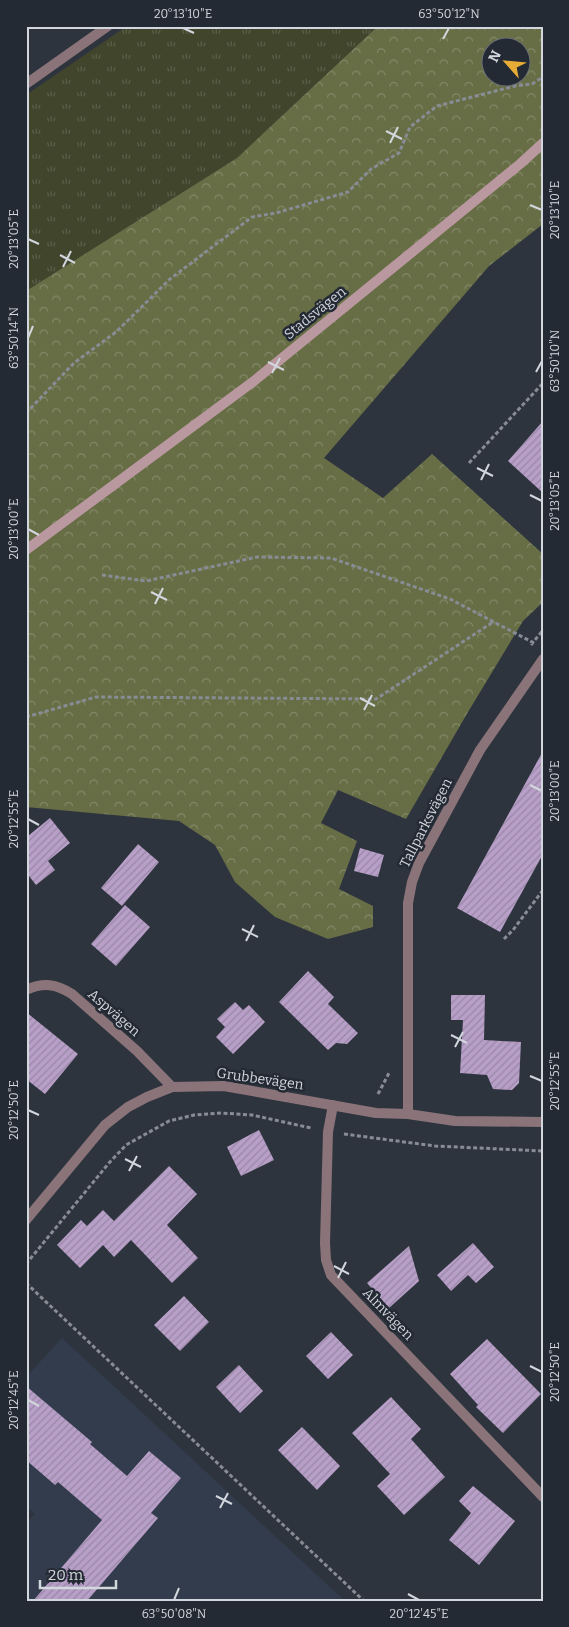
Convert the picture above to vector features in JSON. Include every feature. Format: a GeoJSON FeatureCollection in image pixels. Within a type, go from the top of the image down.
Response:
{"type":"FeatureCollection","features":[{"type":"Feature","properties":{"kind":"main road","name":"Stadsvägen"},"geometry":{"type":"LineString","coordinates":[[26,550],[254,381],[520,164],[543,142]]}},
{"type":"Feature","properties":{"kind":"street"},"geometry":{"type":"LineString","coordinates":[[26,84],[108,26]]}},
{"type":"Feature","properties":{"kind":"street","name":"Tallparksvägen"},"geometry":{"type":"LineString","coordinates":[[408,1114],[408,903],[412,882],[419,863],[480,750],[543,659]]}},
{"type":"Feature","properties":{"kind":"street","name":"Aspvägen"},"geometry":{"type":"LineString","coordinates":[[26,990],[36,985],[51,984],[72,994],[137,1051],[172,1088]]}},
{"type":"Feature","properties":{"kind":"street","name":"Grubbevägen"},"geometry":{"type":"LineString","coordinates":[[26,1220],[105,1125],[128,1107],[147,1097],[172,1088],[224,1086],[376,1113],[408,1114],[455,1121],[543,1122]]}},
{"type":"Feature","properties":{"kind":"street","name":"Almvägen"},"geometry":{"type":"LineString","coordinates":[[333,1105],[328,1132],[326,1260],[331,1275],[543,1497]]}},
{"type":"Feature","properties":{"kind":"path"},"geometry":{"type":"LineString","coordinates":[[26,413],[74,363],[116,332],[170,279],[252,217],[348,192],[371,169],[399,153],[410,127],[436,106],[515,86],[532,84],[543,77]]}},
{"type":"Feature","properties":{"kind":"path"},"geometry":{"type":"LineString","coordinates":[[469,463],[543,383]]}},
{"type":"Feature","properties":{"kind":"path"},"geometry":{"type":"LineString","coordinates":[[102,574],[146,581],[257,557],[331,558],[450,599],[538,646]]}},
{"type":"Feature","properties":{"kind":"path"},"geometry":{"type":"LineString","coordinates":[[26,717],[96,697],[376,699],[493,622]]}},
{"type":"Feature","properties":{"kind":"path"},"geometry":{"type":"LineString","coordinates":[[504,939],[543,890]]}},
{"type":"Feature","properties":{"kind":"path"},"geometry":{"type":"LineString","coordinates":[[26,1264],[126,1144],[169,1121],[194,1115],[221,1113],[252,1115],[328,1132],[435,1146],[543,1151]]}},
{"type":"Feature","properties":{"kind":"path"},"geometry":{"type":"LineString","coordinates":[[26,1283],[364,1601]]}},
{"type":"Feature","properties":{"kind":"shaded area"},"geometry":{"type":"Polygon","coordinates":[[[62,1338],[345,1601],[26,1601],[26,1523],[35,1514],[26,1506],[26,1377],[62,1338]]]}},
{"type":"Feature","properties":{"kind":"green space"},"geometry":{"type":"Polygon","coordinates":[[[127,26],[378,26],[237,158],[26,291],[26,95],[127,26]]]}},
{"type":"Feature","properties":{"kind":"green space"},"geometry":{"type":"Polygon","coordinates":[[[378,26],[543,26],[543,224],[489,266],[324,458],[383,498],[432,454],[543,554],[543,602],[523,621],[406,819],[338,790],[321,823],[357,841],[339,889],[373,906],[373,927],[328,939],[275,917],[235,882],[215,845],[179,821],[26,807],[26,291],[237,158],[378,26]]]}},
{"type":"Feature","properties":{"kind":"building"},"geometry":{"type":"Polygon","coordinates":[[[543,421],[543,493],[508,461],[543,421]]]}},
{"type":"Feature","properties":{"kind":"building"},"geometry":{"type":"Polygon","coordinates":[[[543,751],[543,854],[500,932],[457,908],[543,751]]]}},
{"type":"Feature","properties":{"kind":"building"},"geometry":{"type":"Polygon","coordinates":[[[50,818],[70,843],[48,861],[55,870],[36,885],[29,876],[26,879],[26,833],[28,836],[50,818]]]}},
{"type":"Feature","properties":{"kind":"building"},"geometry":{"type":"Polygon","coordinates":[[[138,844],[159,862],[122,906],[101,888],[138,844]]]}},
{"type":"Feature","properties":{"kind":"building"},"geometry":{"type":"Polygon","coordinates":[[[360,848],[384,855],[378,877],[354,871],[360,848]]]}},
{"type":"Feature","properties":{"kind":"building"},"geometry":{"type":"Polygon","coordinates":[[[125,905],[150,927],[116,966],[91,944],[125,905]]]}},
{"type":"Feature","properties":{"kind":"building"},"geometry":{"type":"Polygon","coordinates":[[[308,971],[334,997],[328,1004],[358,1033],[347,1044],[336,1043],[328,1050],[279,1002],[308,971]]]}},
{"type":"Feature","properties":{"kind":"building"},"geometry":{"type":"Polygon","coordinates":[[[451,995],[485,995],[484,1040],[521,1042],[519,1083],[512,1090],[493,1089],[487,1075],[460,1073],[463,1020],[451,1020],[451,995]]]}},
{"type":"Feature","properties":{"kind":"building"},"geometry":{"type":"Polygon","coordinates":[[[235,1002],[243,1010],[249,1005],[265,1022],[233,1054],[216,1037],[225,1027],[217,1019],[235,1002]]]}},
{"type":"Feature","properties":{"kind":"building"},"geometry":{"type":"Polygon","coordinates":[[[26,1012],[78,1054],[45,1094],[26,1079],[26,1012]]]}},
{"type":"Feature","properties":{"kind":"building"},"geometry":{"type":"Polygon","coordinates":[[[259,1130],[274,1160],[241,1176],[227,1147],[259,1130]]]}},
{"type":"Feature","properties":{"kind":"building"},"geometry":{"type":"Polygon","coordinates":[[[169,1166],[197,1194],[167,1225],[198,1258],[172,1283],[131,1240],[114,1257],[103,1245],[80,1268],[57,1245],[81,1220],[87,1226],[103,1210],[114,1221],[169,1166]]]}},
{"type":"Feature","properties":{"kind":"building"},"geometry":{"type":"Polygon","coordinates":[[[473,1243],[494,1267],[476,1283],[468,1275],[451,1291],[437,1275],[473,1243]]]}},
{"type":"Feature","properties":{"kind":"building"},"geometry":{"type":"Polygon","coordinates":[[[409,1246],[419,1281],[389,1308],[367,1283],[409,1246]]]}},
{"type":"Feature","properties":{"kind":"building"},"geometry":{"type":"Polygon","coordinates":[[[184,1296],[209,1322],[180,1351],[154,1325],[184,1296]]]}},
{"type":"Feature","properties":{"kind":"building"},"geometry":{"type":"Polygon","coordinates":[[[331,1332],[353,1355],[328,1379],[306,1356],[331,1332]]]}},
{"type":"Feature","properties":{"kind":"building"},"geometry":{"type":"Polygon","coordinates":[[[487,1339],[541,1394],[503,1433],[476,1407],[478,1405],[450,1374],[487,1339]]]}},
{"type":"Feature","properties":{"kind":"building"},"geometry":{"type":"Polygon","coordinates":[[[239,1365],[263,1391],[240,1413],[216,1387],[239,1365]]]}},
{"type":"Feature","properties":{"kind":"building"},"geometry":{"type":"Polygon","coordinates":[[[26,1386],[92,1442],[90,1444],[127,1476],[149,1451],[181,1478],[151,1513],[158,1518],[87,1601],[33,1601],[102,1520],[58,1482],[55,1485],[26,1460],[26,1386]]]}},
{"type":"Feature","properties":{"kind":"building"},"geometry":{"type":"Polygon","coordinates":[[[391,1397],[421,1429],[411,1439],[445,1477],[404,1515],[377,1486],[390,1474],[352,1433],[391,1397]]]}},
{"type":"Feature","properties":{"kind":"building"},"geometry":{"type":"Polygon","coordinates":[[[302,1427],[340,1466],[317,1490],[278,1450],[302,1427]]]}},
{"type":"Feature","properties":{"kind":"building"},"geometry":{"type":"Polygon","coordinates":[[[473,1486],[515,1521],[479,1565],[449,1540],[471,1513],[459,1501],[473,1486]]]}}]}
